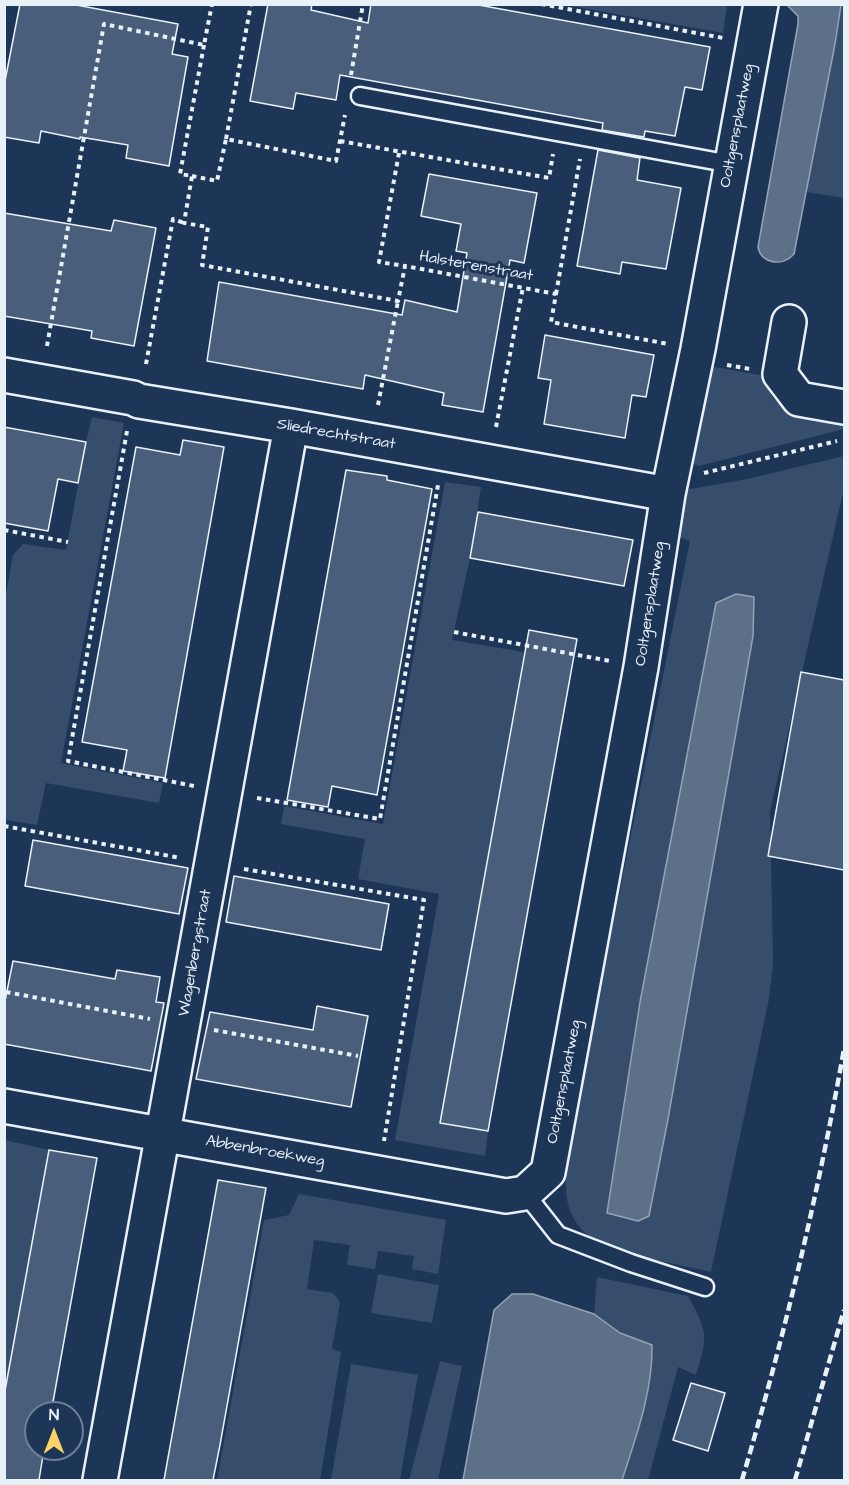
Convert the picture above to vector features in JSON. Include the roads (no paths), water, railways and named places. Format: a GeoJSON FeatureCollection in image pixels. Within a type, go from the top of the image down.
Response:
{"type":"FeatureCollection","features":[{"type":"Feature","properties":{"kind":"street","name":"Ooltgensplaatweg"},"geometry":{"type":"LineString","coordinates":[[525,1193],[548,1172],[641,667],[670,488],[697,355],[761,4]]}},
{"type":"Feature","properties":{"kind":"street"},"geometry":{"type":"LineString","coordinates":[[789,322],[780,374],[799,399],[844,408]]}},
{"type":"Feature","properties":{"kind":"street","name":"Sliedrechtstraat"},"geometry":{"type":"LineString","coordinates":[[4,375],[133,398],[138,401],[670,488]]}},
{"type":"Feature","properties":{"kind":"street","name":"Wagenbergstraat"},"geometry":{"type":"LineString","coordinates":[[100,1480],[291,426]]}},
{"type":"Feature","properties":{"kind":"street","name":"Abbenbroekweg"},"geometry":{"type":"LineString","coordinates":[[4,1106],[506,1196],[525,1193]]}},
{"type":"Feature","properties":{"kind":"lane"},"geometry":{"type":"LineString","coordinates":[[355,89],[584,138],[731,164]]}},
{"type":"Feature","properties":{"kind":"lane"},"geometry":{"type":"LineString","coordinates":[[525,1193],[558,1235],[631,1263],[705,1287]]}},
{"type":"Feature","properties":{"kind":"railway"},"geometry":{"type":"LineString","coordinates":[[742,1480],[799,1266],[844,1049]]}},
{"type":"Feature","properties":{"kind":"railway"},"geometry":{"type":"LineString","coordinates":[[795,1480],[844,1310]]}}]}
